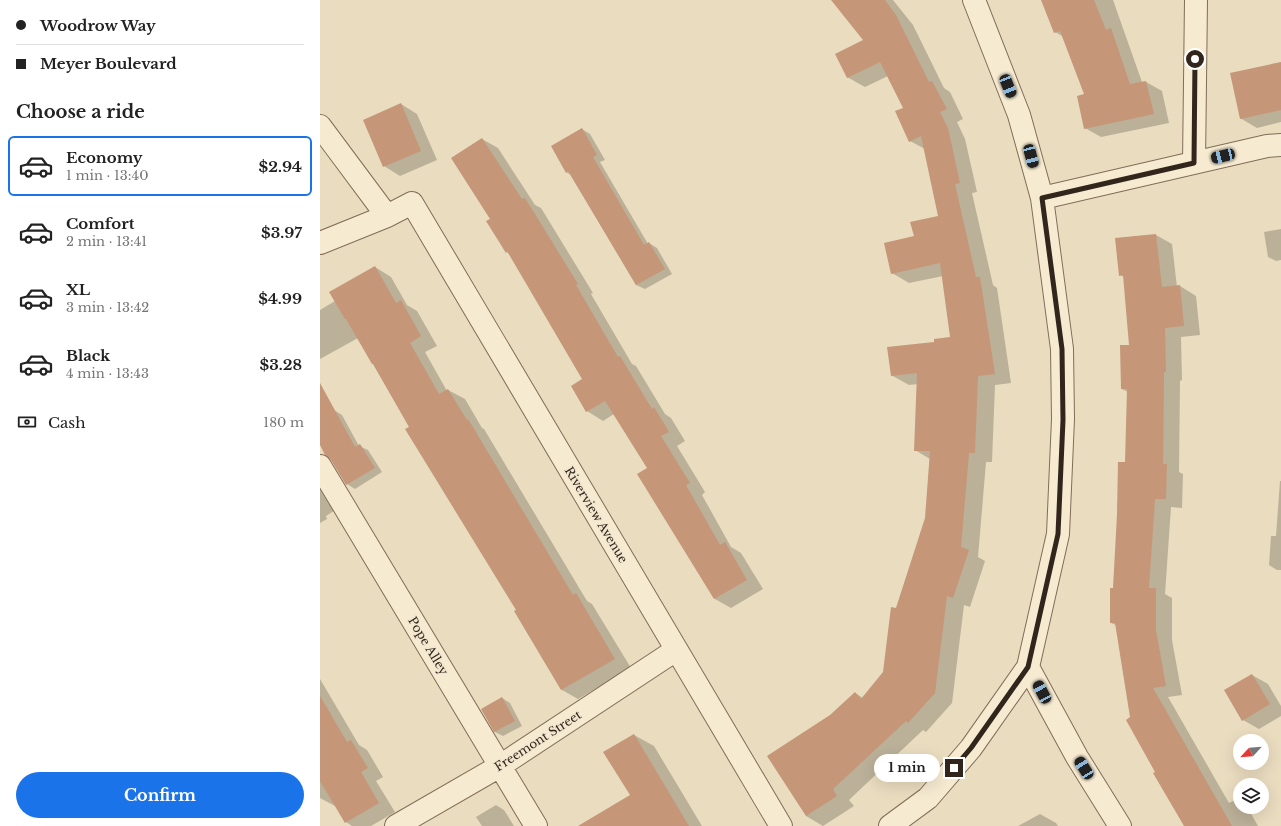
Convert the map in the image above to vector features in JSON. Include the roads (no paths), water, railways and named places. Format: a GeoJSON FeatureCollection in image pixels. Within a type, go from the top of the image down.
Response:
{"type":"FeatureCollection","features":[{"type":"Feature","properties":{"kind":"street"},"geometry":{"type":"LineString","coordinates":[[890,826],[928,798],[957,765],[971,748],[1028,667],[1058,534],[1063,420],[1062,349],[1042,198],[1019,115],[974,0]]}},
{"type":"Feature","properties":{"kind":"street"},"geometry":{"type":"LineString","coordinates":[[1194,163],[1196,0]]}},
{"type":"Feature","properties":{"kind":"street"},"geometry":{"type":"LineString","coordinates":[[320,126],[387,216],[320,243]]}},
{"type":"Feature","properties":{"kind":"street"},"geometry":{"type":"LineString","coordinates":[[1042,198],[1267,146],[1281,146]]}},
{"type":"Feature","properties":{"kind":"street","name":"Riverview Avenue"},"geometry":{"type":"LineString","coordinates":[[387,216],[412,203],[781,826]]}},
{"type":"Feature","properties":{"kind":"street","name":"Pope Alley"},"geometry":{"type":"LineString","coordinates":[[320,466],[536,826]]}},
{"type":"Feature","properties":{"kind":"street","name":"Freemont Street"},"geometry":{"type":"LineString","coordinates":[[396,826],[500,766],[676,650]]}},
{"type":"Feature","properties":{"kind":"street"},"geometry":{"type":"LineString","coordinates":[[1028,667],[1077,757],[1120,826]]}}]}
